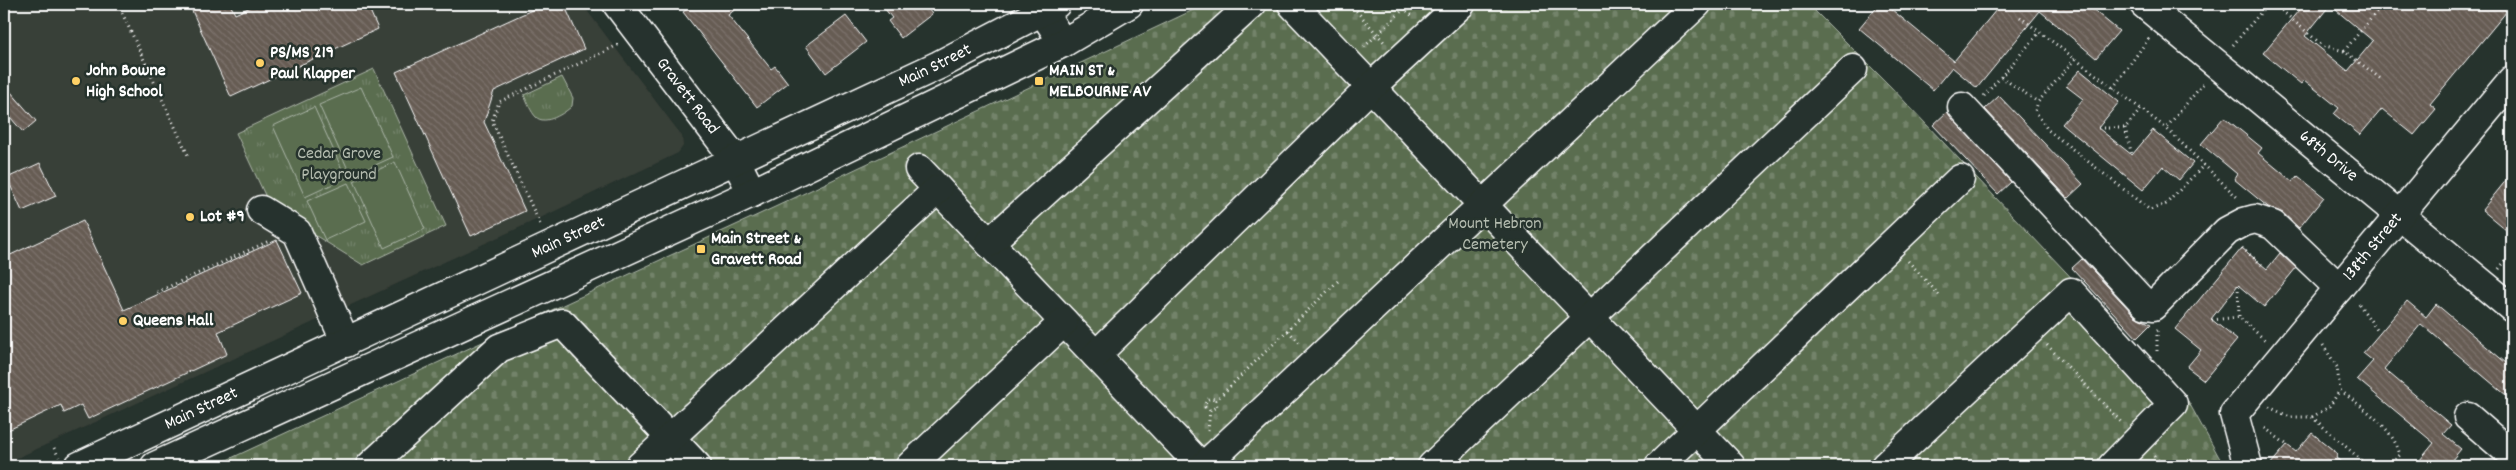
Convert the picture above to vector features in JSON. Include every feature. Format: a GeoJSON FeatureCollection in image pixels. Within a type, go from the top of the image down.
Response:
{"type":"FeatureCollection","features":[{"type":"Feature","properties":{"kind":"main road","name":"Gravett Road"},"geometry":{"type":"LineString","coordinates":[[617,4],[735,159],[752,192]]}},
{"type":"Feature","properties":{"kind":"main road","name":"Main Street"},"geometry":{"type":"LineString","coordinates":[[155,466],[752,192],[1063,43],[1129,4]]}},
{"type":"Feature","properties":{"kind":"main road"},"geometry":{"type":"LineString","coordinates":[[989,243],[1252,4]]}},
{"type":"Feature","properties":{"kind":"main road"},"geometry":{"type":"LineString","coordinates":[[1292,4],[1731,466]]}},
{"type":"Feature","properties":{"kind":"main road"},"geometry":{"type":"LineString","coordinates":[[1096,355],[1371,87],[1462,4]]}},
{"type":"Feature","properties":{"kind":"main road"},"geometry":{"type":"LineString","coordinates":[[919,169],[1064,322],[1199,459],[1482,204],[1697,4]]}},
{"type":"Feature","properties":{"kind":"main road","name":"68th Drive"},"geometry":{"type":"LineString","coordinates":[[2144,4],[2512,308]]}},
{"type":"Feature","properties":{"kind":"main road","name":"Main Street"},"geometry":{"type":"LineString","coordinates":[[69,462],[346,343],[939,65],[1044,6]]}},
{"type":"Feature","properties":{"kind":"main road"},"geometry":{"type":"LineString","coordinates":[[1044,6],[1063,43]]}},
{"type":"Feature","properties":{"kind":"main road"},"geometry":{"type":"LineString","coordinates":[[1432,466],[1853,69]]}},
{"type":"Feature","properties":{"kind":"main road","name":"138th Street"},"geometry":{"type":"LineString","coordinates":[[2248,466],[2234,414],[2349,296],[2400,215],[2512,80]]}},
{"type":"Feature","properties":{"kind":"main road"},"geometry":{"type":"LineString","coordinates":[[1971,105],[2146,305],[2153,306],[2227,230],[2255,219],[2273,225],[2349,296]]}},
{"type":"Feature","properties":{"kind":"main road"},"geometry":{"type":"LineString","coordinates":[[1659,466],[1960,179]]}},
{"type":"Feature","properties":{"kind":"main road"},"geometry":{"type":"LineString","coordinates":[[640,466],[938,189]]}},
{"type":"Feature","properties":{"kind":"main road"},"geometry":{"type":"LineString","coordinates":[[260,210],[297,232],[346,343]]}},
{"type":"Feature","properties":{"kind":"main road"},"geometry":{"type":"LineString","coordinates":[[1885,466],[2071,292],[2173,404],[2112,466]]}},
{"type":"Feature","properties":{"kind":"main road"},"geometry":{"type":"LineString","coordinates":[[910,466],[1064,322]]}},
{"type":"Feature","properties":{"kind":"main road"},"geometry":{"type":"LineString","coordinates":[[370,466],[499,348],[562,323],[698,466]]}},
{"type":"Feature","properties":{"kind":"main road"},"geometry":{"type":"LineString","coordinates":[[2468,417],[2512,455]]}},
{"type":"Feature","properties":{"kind":"path"},"geometry":{"type":"LineString","coordinates":[[118,4],[188,155]]}},
{"type":"Feature","properties":{"kind":"path"},"geometry":{"type":"LineString","coordinates":[[1348,63],[1409,4]]}},
{"type":"Feature","properties":{"kind":"path"},"geometry":{"type":"LineString","coordinates":[[2233,45],[2268,4]]}},
{"type":"Feature","properties":{"kind":"path"},"geometry":{"type":"LineString","coordinates":[[2274,4],[2322,45],[2344,51],[2381,79]]}},
{"type":"Feature","properties":{"kind":"path"},"geometry":{"type":"LineString","coordinates":[[2344,51],[2383,4]]}},
{"type":"Feature","properties":{"kind":"path"},"geometry":{"type":"LineString","coordinates":[[1353,7],[1401,60]]}},
{"type":"Feature","properties":{"kind":"path"},"geometry":{"type":"LineString","coordinates":[[2020,17],[2166,128],[2241,200]]}},
{"type":"Feature","properties":{"kind":"path"},"geometry":{"type":"LineString","coordinates":[[1971,105],[2001,77],[2040,32]]}},
{"type":"Feature","properties":{"kind":"path"},"geometry":{"type":"LineString","coordinates":[[2113,88],[2149,38]]}},
{"type":"Feature","properties":{"kind":"path"},"geometry":{"type":"LineString","coordinates":[[540,224],[492,121],[499,102],[620,44]]}},
{"type":"Feature","properties":{"kind":"path"},"geometry":{"type":"LineString","coordinates":[[2075,59],[2038,102],[2035,111],[2048,130],[2150,210],[2166,204],[2204,165]]}},
{"type":"Feature","properties":{"kind":"path"},"geometry":{"type":"LineString","coordinates":[[2001,77],[2038,102]]}},
{"type":"Feature","properties":{"kind":"path"},"geometry":{"type":"LineString","coordinates":[[2166,128],[2203,84]]}},
{"type":"Feature","properties":{"kind":"path"},"geometry":{"type":"LineString","coordinates":[[2098,128],[2125,128],[2141,109]]}},
{"type":"Feature","properties":{"kind":"path"},"geometry":{"type":"LineString","coordinates":[[2125,128],[2132,155]]}},
{"type":"Feature","properties":{"kind":"path"},"geometry":{"type":"LineString","coordinates":[[157,292],[278,237]]}},
{"type":"Feature","properties":{"kind":"path"},"geometry":{"type":"LineString","coordinates":[[1892,244],[1941,297]]}},
{"type":"Feature","properties":{"kind":"path"},"geometry":{"type":"LineString","coordinates":[[2499,269],[2512,252]]}},
{"type":"Feature","properties":{"kind":"path"},"geometry":{"type":"LineString","coordinates":[[1210,410],[1206,406],[1206,400],[1216,400],[1340,280]]}},
{"type":"Feature","properties":{"kind":"path"},"geometry":{"type":"LineString","coordinates":[[2238,285],[2239,318]]}},
{"type":"Feature","properties":{"kind":"path"},"geometry":{"type":"LineString","coordinates":[[2349,296],[2378,330]]}},
{"type":"Feature","properties":{"kind":"path"},"geometry":{"type":"LineString","coordinates":[[2212,320],[2239,318],[2265,341]]}},
{"type":"Feature","properties":{"kind":"path"},"geometry":{"type":"LineString","coordinates":[[2046,344],[2139,440]]}},
{"type":"Feature","properties":{"kind":"path"},"geometry":{"type":"LineString","coordinates":[[2269,406],[2290,417],[2312,417],[2329,407],[2340,390],[2337,367],[2323,345]]}},
{"type":"Feature","properties":{"kind":"path"},"geometry":{"type":"LineString","coordinates":[[2508,364],[2512,360]]}},
{"type":"Feature","properties":{"kind":"path"},"geometry":{"type":"LineString","coordinates":[[2340,390],[2389,431],[2397,443],[2400,455],[2388,466]]}},
{"type":"Feature","properties":{"kind":"path"},"geometry":{"type":"LineString","coordinates":[[1210,410],[1217,407],[1216,400]]}},
{"type":"Feature","properties":{"kind":"path"},"geometry":{"type":"LineString","coordinates":[[1199,459],[1210,410]]}},
{"type":"Feature","properties":{"kind":"path"},"geometry":{"type":"LineString","coordinates":[[2312,417],[2368,466]]}},
{"type":"Feature","properties":{"kind":"path"},"geometry":{"type":"LineString","coordinates":[[2265,428],[2287,444]]}},
{"type":"Feature","properties":{"kind":"path"},"geometry":{"type":"LineString","coordinates":[[54,448],[69,462]]}},
{"type":"Feature","properties":{"kind":"shaded area"},"geometry":{"type":"Polygon","coordinates":[[[4,4],[582,4],[682,136],[683,146],[678,153],[538,219],[4,464],[4,4]]]}},
{"type":"Feature","properties":{"kind":"green space","name":"Mount Hebron Cemetery"},"geometry":{"type":"Polygon","coordinates":[[[1206,4],[1808,4],[1890,86],[2188,401],[2224,466],[214,466],[775,207],[1206,4]]]}},
{"type":"Feature","properties":{"kind":"green space","name":"Cedar Grove Playground"},"geometry":{"type":"Polygon","coordinates":[[[374,69],[446,226],[363,265],[271,208],[236,133],[374,69]]]}},
{"type":"Feature","properties":{"kind":"green space"},"geometry":{"type":"Polygon","coordinates":[[[562,77],[573,98],[572,106],[555,118],[544,120],[536,117],[524,95],[562,77]]]}},
{"type":"Feature","properties":{"kind":"green space"},"geometry":{"type":"Polygon","coordinates":[[[361,87],[393,157],[351,176],[319,105],[361,87]]]}},
{"type":"Feature","properties":{"kind":"green space"},"geometry":{"type":"Polygon","coordinates":[[[314,107],[346,178],[305,197],[273,126],[314,107]]]}},
{"type":"Feature","properties":{"kind":"green space"},"geometry":{"type":"Polygon","coordinates":[[[395,162],[425,229],[384,248],[354,181],[395,162]]]}},
{"type":"Feature","properties":{"kind":"green space"},"geometry":{"type":"Polygon","coordinates":[[[348,183],[366,221],[325,240],[307,201],[348,183]]]}},
{"type":"Feature","properties":{"kind":"building","name":"PS/MS 219 Paul Klapper"},"geometry":{"type":"Polygon","coordinates":[[[189,4],[230,4],[235,14],[257,4],[367,4],[378,29],[231,97],[189,4]]]}},
{"type":"Feature","properties":{"kind":"building"},"geometry":{"type":"Polygon","coordinates":[[[545,4],[564,4],[584,49],[494,91],[484,122],[525,211],[471,236],[396,72],[545,4]]]}},
{"type":"Feature","properties":{"kind":"building"},"geometry":{"type":"Polygon","coordinates":[[[694,4],[742,4],[728,15],[771,69],[775,66],[788,83],[757,107],[683,12],[694,4]]]}},
{"type":"Feature","properties":{"kind":"building"},"geometry":{"type":"Polygon","coordinates":[[[881,4],[924,4],[932,14],[901,38],[888,21],[892,18],[881,4]]]}},
{"type":"Feature","properties":{"kind":"building"},"geometry":{"type":"Polygon","coordinates":[[[1879,4],[1885,4],[1954,61],[2001,4],[2086,4],[2119,31],[2096,58],[2040,11],[1977,88],[1952,67],[1933,90],[1859,28],[1879,4]]]}},
{"type":"Feature","properties":{"kind":"building"},"geometry":{"type":"Polygon","coordinates":[[[2304,4],[2512,4],[2430,104],[2436,109],[2414,135],[2382,109],[2360,135],[2334,114],[2339,108],[2304,80],[2301,84],[2263,53],[2304,4]],[[2330,5],[2305,36],[2348,71],[2373,41],[2330,5]]]}},
{"type":"Feature","properties":{"kind":"building"},"geometry":{"type":"Polygon","coordinates":[[[846,16],[866,42],[826,73],[806,46],[846,16]]]}},
{"type":"Feature","properties":{"kind":"building"},"geometry":{"type":"Polygon","coordinates":[[[2080,70],[2119,102],[2098,128],[2132,155],[2153,130],[2193,163],[2179,180],[2163,166],[2143,190],[2062,124],[2083,99],[2066,86],[2080,70]]]}},
{"type":"Feature","properties":{"kind":"building"},"geometry":{"type":"Polygon","coordinates":[[[4,84],[36,121],[23,132],[4,110],[4,84]]]}},
{"type":"Feature","properties":{"kind":"building"},"geometry":{"type":"Polygon","coordinates":[[[1999,96],[2083,184],[2068,198],[1985,109],[1999,96]]]}},
{"type":"Feature","properties":{"kind":"building"},"geometry":{"type":"Polygon","coordinates":[[[1947,112],[2011,182],[1998,194],[1933,125],[1947,112]]]}},
{"type":"Feature","properties":{"kind":"building"},"geometry":{"type":"Polygon","coordinates":[[[2224,117],[2262,148],[2258,153],[2293,182],[2298,176],[2324,197],[2299,228],[2283,213],[2268,207],[2234,179],[2237,174],[2201,144],[2224,117]]]}},
{"type":"Feature","properties":{"kind":"building"},"geometry":{"type":"Polygon","coordinates":[[[40,163],[56,196],[22,211],[7,178],[40,163]]]}},
{"type":"Feature","properties":{"kind":"building"},"geometry":{"type":"Polygon","coordinates":[[[2512,173],[2512,235],[2482,210],[2512,173]]]}},
{"type":"Feature","properties":{"kind":"building","name":"Queens Hall"},"geometry":{"type":"Polygon","coordinates":[[[83,221],[124,310],[277,240],[302,293],[218,332],[227,354],[88,419],[81,405],[64,413],[61,405],[4,432],[4,258],[83,221]]]}},
{"type":"Feature","properties":{"kind":"building"},"geometry":{"type":"Polygon","coordinates":[[[2242,248],[2267,269],[2280,253],[2296,268],[2264,307],[2238,285],[2211,319],[2237,340],[2204,380],[2187,367],[2201,350],[2175,329],[2242,248]]]}},
{"type":"Feature","properties":{"kind":"building"},"geometry":{"type":"Polygon","coordinates":[[[2082,259],[2135,316],[2151,324],[2137,338],[2072,268],[2082,259]]]}},
{"type":"Feature","properties":{"kind":"building"},"geometry":{"type":"Polygon","coordinates":[[[2407,301],[2426,317],[2436,304],[2512,368],[2512,400],[2421,324],[2384,369],[2451,425],[2443,434],[2461,449],[2447,466],[2415,466],[2434,443],[2357,379],[2373,361],[2363,353],[2407,301]]]}},
{"type":"Feature","properties":{"kind":"building"},"geometry":{"type":"Polygon","coordinates":[[[2312,433],[2338,454],[2336,458],[2346,466],[2269,466],[2287,445],[2296,452],[2312,433]]]}},
{"type":"Feature","properties":{"kind":"place","name":"PS/MS 219 Paul Klapper"},"geometry":{"type":"Point","coordinates":[260,63]}},
{"type":"Feature","properties":{"kind":"place","name":"John Bowne High School"},"geometry":{"type":"Point","coordinates":[76,81]}},
{"type":"Feature","properties":{"kind":"place","name":"MAIN ST & MELBOURNE AV"},"geometry":{"type":"Point","coordinates":[1039,81]}},
{"type":"Feature","properties":{"kind":"place","name":"Lot #9"},"geometry":{"type":"Point","coordinates":[190,217]}},
{"type":"Feature","properties":{"kind":"place","name":"Main Street & Gravett Road"},"geometry":{"type":"Point","coordinates":[701,249]}},
{"type":"Feature","properties":{"kind":"place","name":"Queens Hall"},"geometry":{"type":"Point","coordinates":[123,321]}}]}
